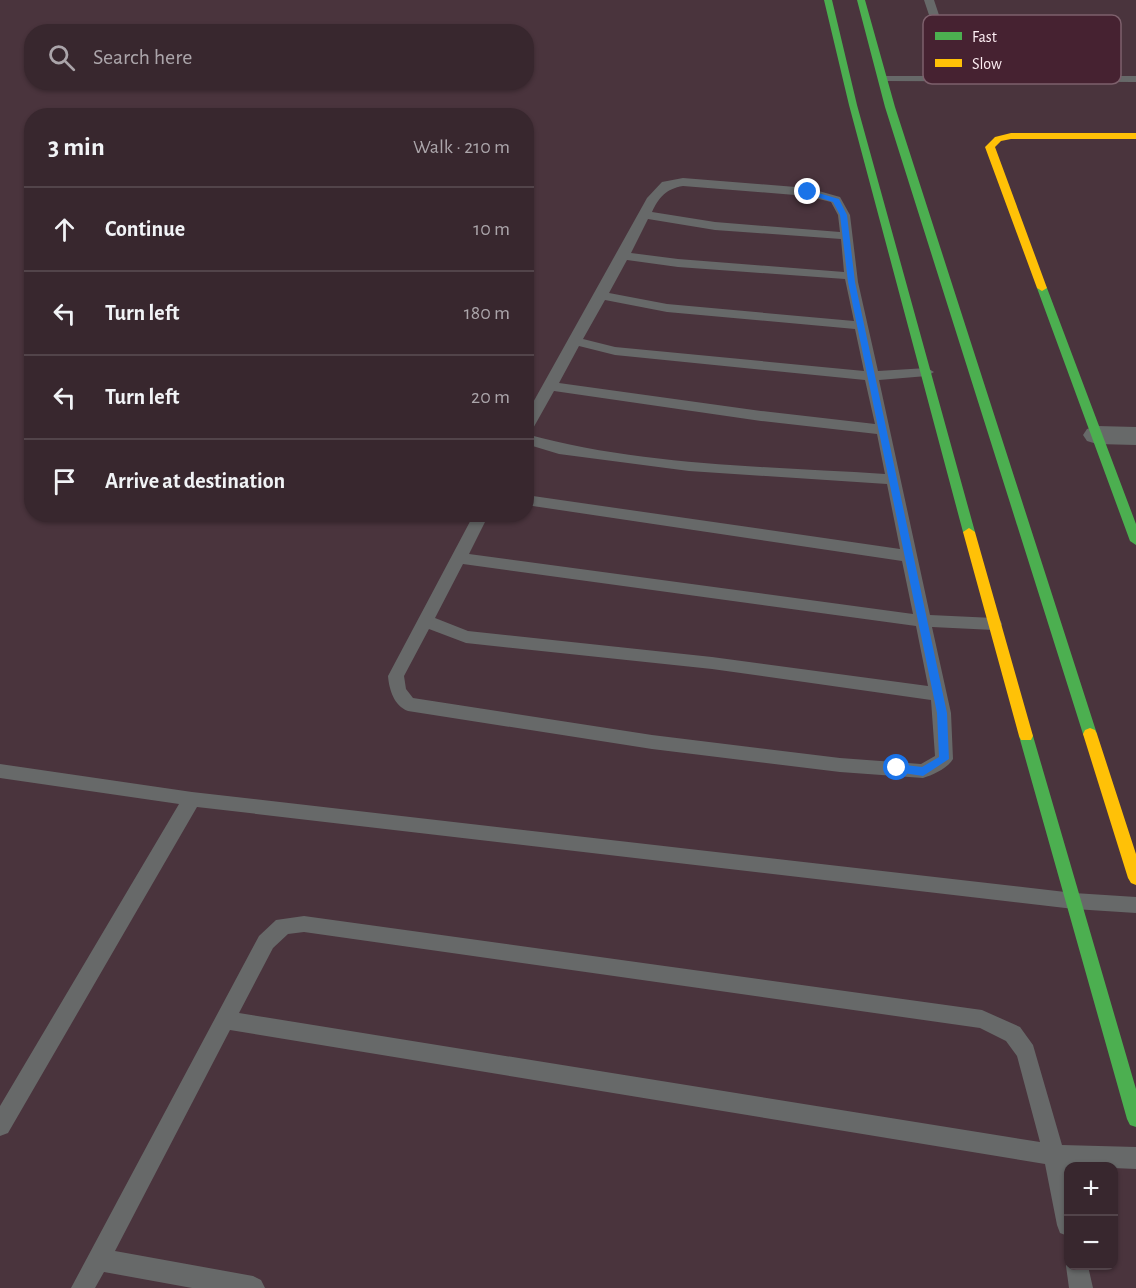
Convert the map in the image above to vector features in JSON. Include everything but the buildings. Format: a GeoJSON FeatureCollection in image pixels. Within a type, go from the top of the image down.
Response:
{"type":"FeatureCollection","features":[{"type":"Feature","properties":{"kind":"main road"},"geometry":{"type":"LineString","coordinates":[[828,0],[853,105],[994,624],[1136,1119]]}},
{"type":"Feature","properties":{"kind":"main road"},"geometry":{"type":"LineString","coordinates":[[861,0],[890,107],[1136,878]]}},
{"type":"Feature","properties":{"kind":"main road"},"geometry":{"type":"LineString","coordinates":[[853,105],[890,107]]}},
{"type":"Feature","properties":{"kind":"main road"},"geometry":{"type":"LineString","coordinates":[[1136,135],[1011,136],[998,139],[990,147],[1136,541]]}},
{"type":"Feature","properties":{"kind":"street"},"geometry":{"type":"LineString","coordinates":[[1097,435],[1136,436]]}},
{"type":"Feature","properties":{"kind":"lane"},"geometry":{"type":"LineString","coordinates":[[929,0],[934,15]]}},
{"type":"Feature","properties":{"kind":"lane"},"geometry":{"type":"LineString","coordinates":[[884,79],[923,80]]}},
{"type":"Feature","properties":{"kind":"lane"},"geometry":{"type":"LineString","coordinates":[[1121,79],[1136,79]]}},
{"type":"Feature","properties":{"kind":"lane"},"geometry":{"type":"LineString","coordinates":[[478,522],[396,676],[398,690],[408,704],[652,742],[840,765],[923,771],[944,759],[942,713],[921,621],[851,276],[844,215],[836,200],[808,192],[683,182],[666,185],[653,198],[534,415]]}},
{"type":"Feature","properties":{"kind":"lane"},"geometry":{"type":"LineString","coordinates":[[645,215],[715,226],[846,236]]}},
{"type":"Feature","properties":{"kind":"lane"},"geometry":{"type":"LineString","coordinates":[[623,256],[678,263],[851,276]]}},
{"type":"Feature","properties":{"kind":"lane"},"geometry":{"type":"LineString","coordinates":[[601,295],[667,308],[861,326]]}},
{"type":"Feature","properties":{"kind":"lane"},"geometry":{"type":"LineString","coordinates":[[575,341],[615,351],[872,376],[927,372]]}},
{"type":"Feature","properties":{"kind":"lane"},"geometry":{"type":"LineString","coordinates":[[550,386],[883,430]]}},
{"type":"Feature","properties":{"kind":"lane"},"geometry":{"type":"LineString","coordinates":[[534,441],[559,449],[690,466],[893,479]]}},
{"type":"Feature","properties":{"kind":"lane"},"geometry":{"type":"LineString","coordinates":[[534,501],[908,556]]}},
{"type":"Feature","properties":{"kind":"lane"},"geometry":{"type":"LineString","coordinates":[[459,558],[921,621],[994,624]]}},
{"type":"Feature","properties":{"kind":"lane"},"geometry":{"type":"LineString","coordinates":[[426,621],[466,637],[712,663],[937,694]]}},
{"type":"Feature","properties":{"kind":"lane"},"geometry":{"type":"LineString","coordinates":[[0,771],[192,799],[1074,901],[1136,905]]}},
{"type":"Feature","properties":{"kind":"lane"},"geometry":{"type":"LineString","coordinates":[[0,1126],[192,799]]}},
{"type":"Feature","properties":{"kind":"lane"},"geometry":{"type":"LineString","coordinates":[[83,1288],[266,942],[284,926],[304,924],[982,1019],[1013,1034],[1026,1052],[1054,1155],[1066,1216]]}},
{"type":"Feature","properties":{"kind":"lane"},"geometry":{"type":"LineString","coordinates":[[223,1020],[1054,1155],[1136,1158]]}},
{"type":"Feature","properties":{"kind":"lane"},"geometry":{"type":"LineString","coordinates":[[98,1259],[253,1288]]}},
{"type":"Feature","properties":{"kind":"lane"},"geometry":{"type":"LineString","coordinates":[[1078,1270],[1081,1288]]}},
{"type":"Feature","properties":{"kind":"traffic: fast"},"geometry":{"type":"LineString","coordinates":[[828,0],[853,105],[969,532]]}},
{"type":"Feature","properties":{"kind":"traffic: fast"},"geometry":{"type":"LineString","coordinates":[[861,0],[890,107],[1090,734]]}},
{"type":"Feature","properties":{"kind":"traffic: fast"},"geometry":{"type":"LineString","coordinates":[[1042,288],[1136,541]]}},
{"type":"Feature","properties":{"kind":"traffic: fast"},"geometry":{"type":"LineString","coordinates":[[1026,736],[1136,1119]]}},
{"type":"Feature","properties":{"kind":"traffic: slow"},"geometry":{"type":"LineString","coordinates":[[1042,288],[990,147],[998,139],[1011,136],[1136,136]]}},
{"type":"Feature","properties":{"kind":"traffic: slow"},"geometry":{"type":"LineString","coordinates":[[969,532],[1026,736]]}},
{"type":"Feature","properties":{"kind":"traffic: slow"},"geometry":{"type":"LineString","coordinates":[[1090,734],[1136,878]]}},
{"type":"Feature","properties":{"kind":"route"},"geometry":{"type":"LineString","coordinates":[[808,192],[836,200],[844,215],[852,282],[942,713],[944,759],[923,771],[897,768]]}}]}
